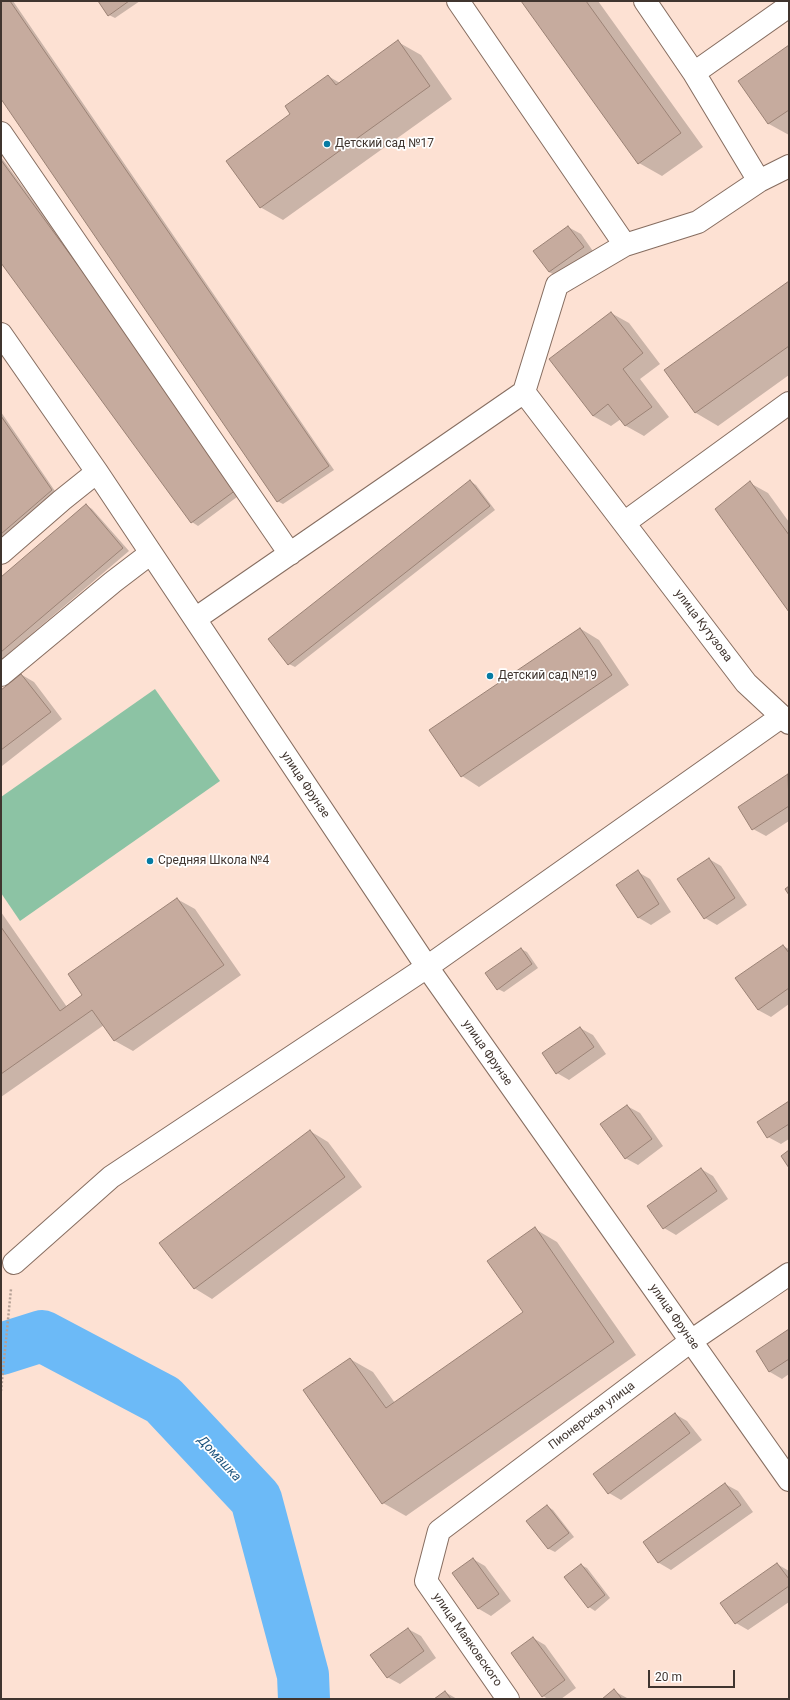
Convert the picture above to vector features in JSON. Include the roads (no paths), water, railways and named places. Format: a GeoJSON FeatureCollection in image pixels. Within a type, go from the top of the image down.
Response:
{"type":"FeatureCollection","features":[{"type":"Feature","properties":{"kind":"street"},"geometry":{"type":"LineString","coordinates":[[458,1],[625,246]]}},
{"type":"Feature","properties":{"kind":"street"},"geometry":{"type":"LineString","coordinates":[[645,1],[694,73],[759,181]]}},
{"type":"Feature","properties":{"kind":"street"},"geometry":{"type":"LineString","coordinates":[[694,73],[789,6]]}},
{"type":"Feature","properties":{"kind":"street"},"geometry":{"type":"LineString","coordinates":[[1,133],[290,554]]}},
{"type":"Feature","properties":{"kind":"street"},"geometry":{"type":"LineString","coordinates":[[195,619],[524,392],[558,285],[625,246],[698,222],[759,181],[789,166]]}},
{"type":"Feature","properties":{"kind":"street","name":"улица Фрунзе"},"geometry":{"type":"LineString","coordinates":[[1,334],[97,472],[427,968],[789,1480]]}},
{"type":"Feature","properties":{"kind":"street","name":"улица Кутузова"},"geometry":{"type":"LineString","coordinates":[[524,392],[746,683],[785,720]]}},
{"type":"Feature","properties":{"kind":"street"},"geometry":{"type":"LineString","coordinates":[[624,523],[789,403]]}},
{"type":"Feature","properties":{"kind":"street"},"geometry":{"type":"LineString","coordinates":[[1,553],[97,472]]}},
{"type":"Feature","properties":{"kind":"street"},"geometry":{"type":"LineString","coordinates":[[1,675],[151,553]]}},
{"type":"Feature","properties":{"kind":"street"},"geometry":{"type":"LineString","coordinates":[[14,1263],[111,1177],[427,968],[785,720]]}},
{"type":"Feature","properties":{"kind":"street","name":"Пионерская улица"},"geometry":{"type":"LineString","coordinates":[[426,1581],[439,1531],[690,1341],[789,1274]]}},
{"type":"Feature","properties":{"kind":"street","name":"улица Маяковского"},"geometry":{"type":"LineString","coordinates":[[426,1581],[508,1699]]}},
{"type":"Feature","properties":{"kind":"waterway","name":"Домашка"},"geometry":{"type":"LineString","coordinates":[[1,1349],[42,1336],[163,1400],[256,1499],[303,1675],[304,1699]]}},
{"type":"Feature","properties":{"kind":"place","name":"Детский сад №17"},"geometry":{"type":"Point","coordinates":[327,144]}},
{"type":"Feature","properties":{"kind":"place","name":"Детский сад №19"},"geometry":{"type":"Point","coordinates":[490,676]}},
{"type":"Feature","properties":{"kind":"place","name":"Средняя Школа №4"},"geometry":{"type":"Point","coordinates":[150,861]}}]}
